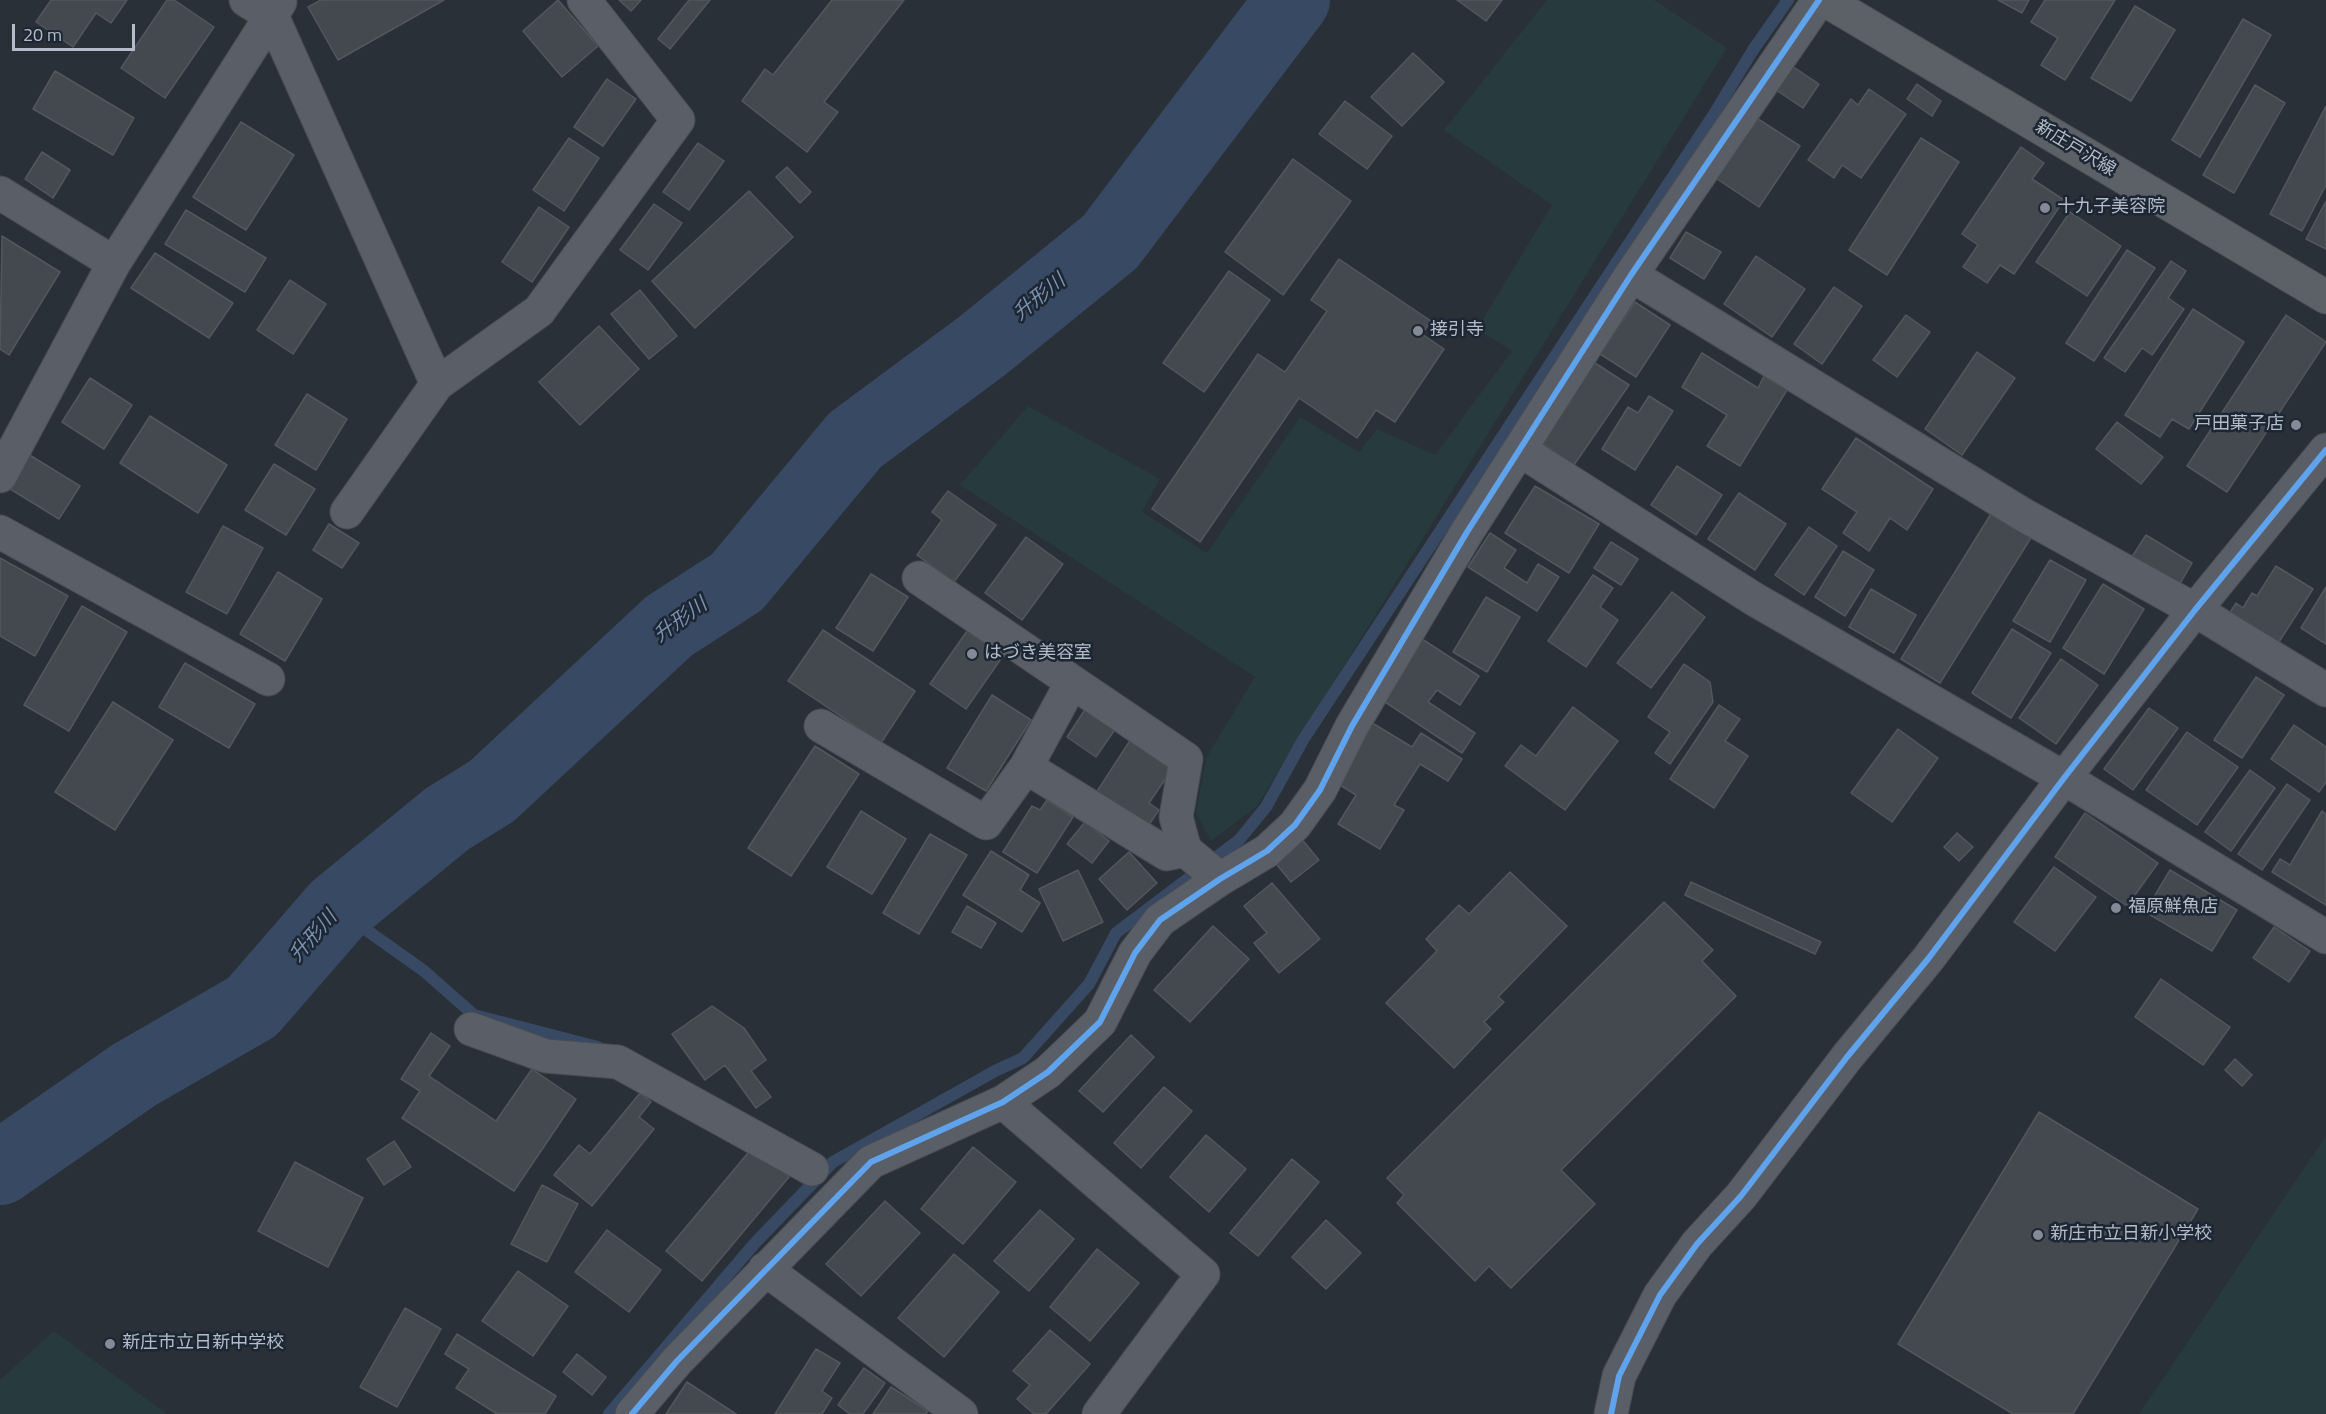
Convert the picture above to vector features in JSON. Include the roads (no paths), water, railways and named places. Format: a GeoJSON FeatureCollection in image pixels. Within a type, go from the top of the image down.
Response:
{"type":"FeatureCollection","features":[{"type":"Feature","properties":{"kind":"main road","name":"新庄戸沢線"},"geometry":{"type":"LineString","coordinates":[[1825,0],[2326,297]]}},
{"type":"Feature","properties":{"kind":"street"},"geometry":{"type":"LineString","coordinates":[[347,512],[437,384],[539,311],[678,120],[585,0]]}},
{"type":"Feature","properties":{"kind":"street"},"geometry":{"type":"LineString","coordinates":[[632,1414],[677,1361],[871,1162],[1003,1102],[1048,1072],[1100,1022],[1136,953],[1160,920],[1220,879],[1267,851],[1295,825],[1320,790],[1352,726],[1467,532],[1631,275],[1819,0]]}},
{"type":"Feature","properties":{"kind":"street"},"geometry":{"type":"LineString","coordinates":[[266,5],[437,384]]}},
{"type":"Feature","properties":{"kind":"street"},"geometry":{"type":"LineString","coordinates":[[0,476],[114,263],[266,5]]}},
{"type":"Feature","properties":{"kind":"street"},"geometry":{"type":"LineString","coordinates":[[0,193],[114,263]]}},
{"type":"Feature","properties":{"kind":"street"},"geometry":{"type":"LineString","coordinates":[[1631,275],[2022,514],[2195,610],[2326,690]]}},
{"type":"Feature","properties":{"kind":"street"},"geometry":{"type":"LineString","coordinates":[[1520,450],[1754,599],[2064,778],[2326,937]]}},
{"type":"Feature","properties":{"kind":"street"},"geometry":{"type":"LineString","coordinates":[[1611,1414],[1619,1376],[1660,1295],[1697,1244],[1741,1197],[1846,1057],[1928,958],[2195,610],[2326,450]]}},
{"type":"Feature","properties":{"kind":"street"},"geometry":{"type":"LineString","coordinates":[[0,532],[268,679]]}},
{"type":"Feature","properties":{"kind":"street"},"geometry":{"type":"LineString","coordinates":[[919,578],[1186,759],[1176,817],[1185,850],[1220,879]]}},
{"type":"Feature","properties":{"kind":"street"},"geometry":{"type":"LineString","coordinates":[[821,726],[986,823],[1026,768],[1072,682]]}},
{"type":"Feature","properties":{"kind":"street"},"geometry":{"type":"LineString","coordinates":[[1026,768],[1167,854],[1185,850]]}},
{"type":"Feature","properties":{"kind":"street"},"geometry":{"type":"LineString","coordinates":[[471,1029],[546,1056],[618,1062],[812,1169]]}},
{"type":"Feature","properties":{"kind":"street"},"geometry":{"type":"LineString","coordinates":[[1003,1102],[1203,1274],[1099,1414]]}},
{"type":"Feature","properties":{"kind":"street"},"geometry":{"type":"LineString","coordinates":[[765,1269],[961,1414]]}},
{"type":"Feature","properties":{"kind":"waterway","name":"升形川"},"geometry":{"type":"LineString","coordinates":[[0,1168],[134,1075],[252,1007],[337,909],[447,819],[492,791],[669,626],[737,582],[855,440],[982,346],[1110,242],[1293,0]]}},
{"type":"Feature","properties":{"kind":"waterway"},"geometry":{"type":"LineString","coordinates":[[609,1414],[755,1243],[833,1162],[995,1071],[1023,1058],[1089,984],[1116,933],[1239,840],[1266,807],[1303,740],[1714,114],[1753,50],[1788,0]]}},
{"type":"Feature","properties":{"kind":"waterway"},"geometry":{"type":"LineString","coordinates":[[337,909],[424,971],[474,1015],[598,1047]]}},
{"type":"Feature","properties":{"kind":"place","name":"十九子美容院"},"geometry":{"type":"Point","coordinates":[2045,208]}},
{"type":"Feature","properties":{"kind":"place","name":"接引寺"},"geometry":{"type":"Point","coordinates":[1418,331]}},
{"type":"Feature","properties":{"kind":"place","name":"戸田菓子店"},"geometry":{"type":"Point","coordinates":[2296,425]}},
{"type":"Feature","properties":{"kind":"place","name":"はづき美容室"},"geometry":{"type":"Point","coordinates":[972,654]}},
{"type":"Feature","properties":{"kind":"place","name":"福原鮮魚店"},"geometry":{"type":"Point","coordinates":[2116,908]}},
{"type":"Feature","properties":{"kind":"place","name":"新庄市立日新小学校"},"geometry":{"type":"Point","coordinates":[2038,1235]}},
{"type":"Feature","properties":{"kind":"place","name":"新庄市立日新中学校"},"geometry":{"type":"Point","coordinates":[110,1344]}}]}
